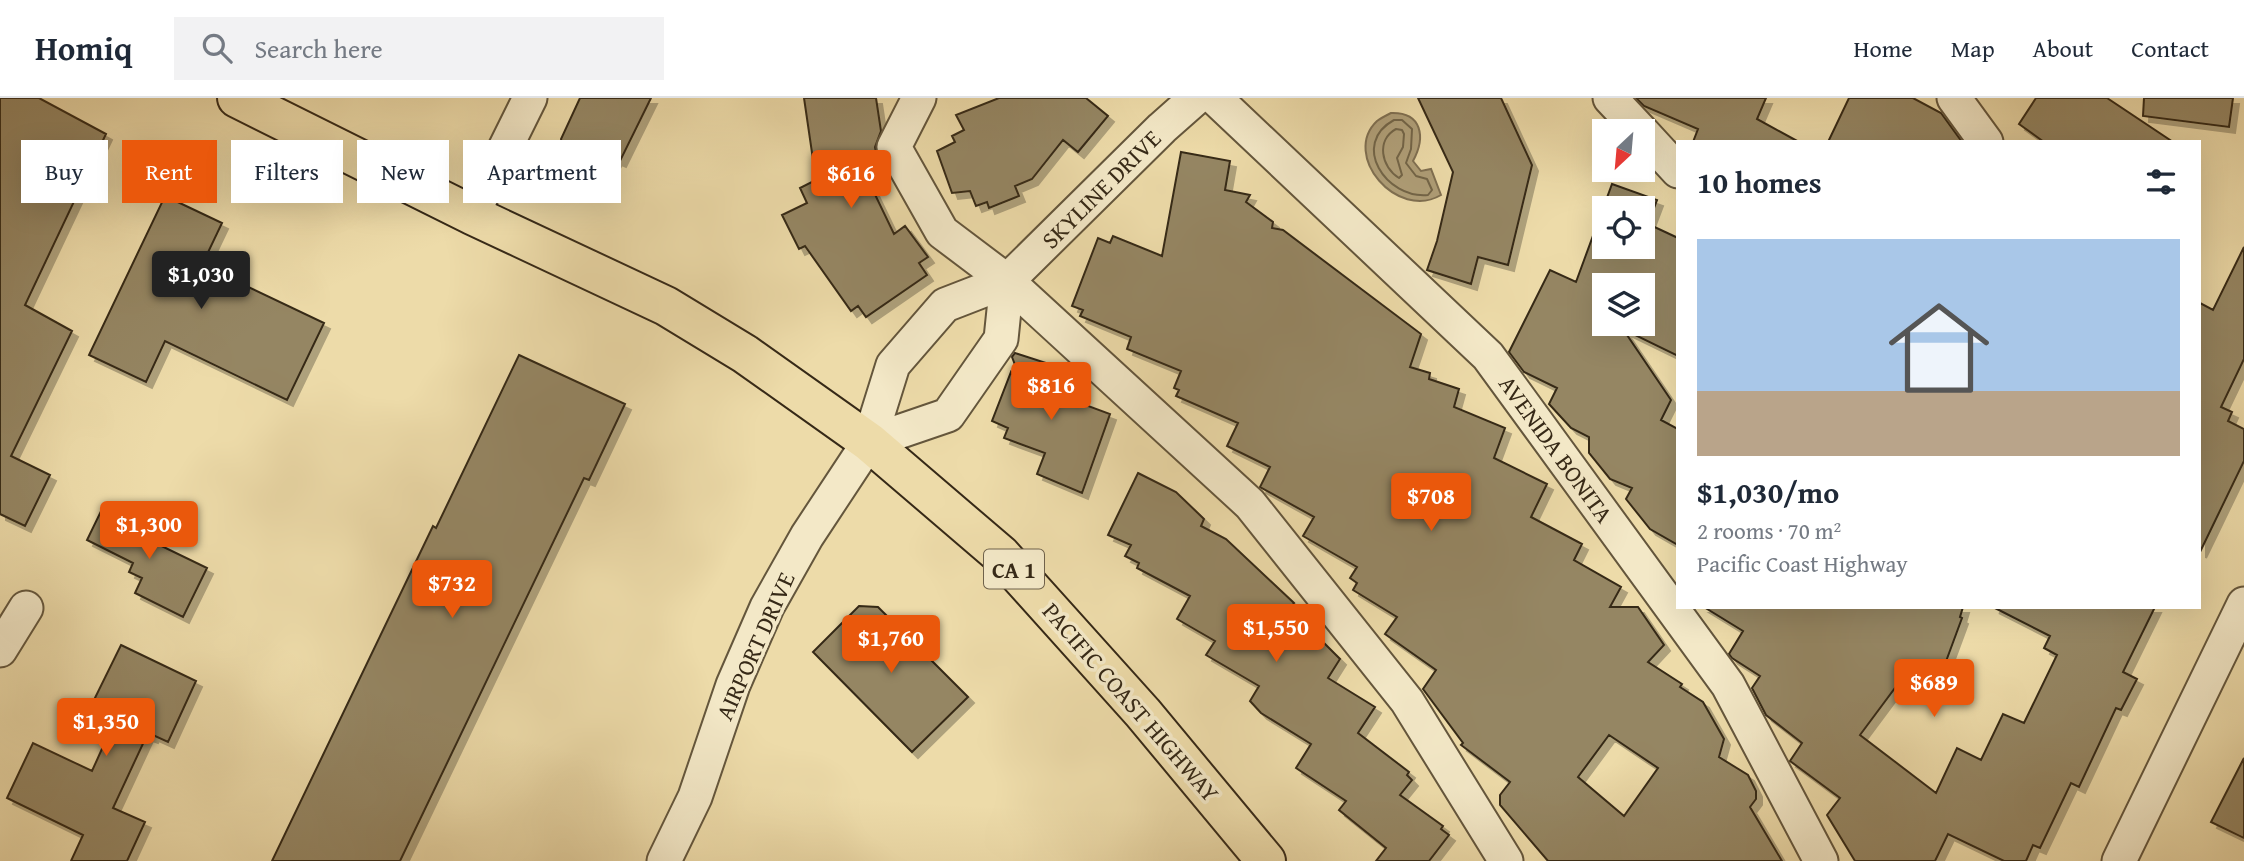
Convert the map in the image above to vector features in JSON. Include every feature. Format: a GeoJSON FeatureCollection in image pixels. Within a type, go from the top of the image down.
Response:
{"type":"FeatureCollection","features":[{"type":"Feature","properties":{"kind":"highway","name":"PACIFIC COAST HIGHWAY"},"geometry":{"type":"LineString","coordinates":[[237,98],[472,215],[666,306],[745,354],[869,442],[1000,555],[1143,713],[1266,861]]}},
{"type":"Feature","properties":{"kind":"street"},"geometry":{"type":"LineString","coordinates":[[472,215],[530,98]]}},
{"type":"Feature","properties":{"kind":"street"},"geometry":{"type":"LineString","coordinates":[[919,98],[894,147],[942,232],[1007,281],[1251,504],[1407,701],[1506,861]]}},
{"type":"Feature","properties":{"kind":"street","name":"SKYLINE DRIVE"},"geometry":{"type":"LineString","coordinates":[[869,442],[893,365],[945,305],[1007,281],[1196,98]]}},
{"type":"Feature","properties":{"kind":"street","name":"AVENIDA BONITA"},"geometry":{"type":"LineString","coordinates":[[1215,98],[1488,356],[1728,685],[1821,861]]}},
{"type":"Feature","properties":{"kind":"street"},"geometry":{"type":"LineString","coordinates":[[1611,98],[1630,119]]}},
{"type":"Feature","properties":{"kind":"street"},"geometry":{"type":"LineString","coordinates":[[1954,98],[1985,140]]}},
{"type":"Feature","properties":{"kind":"street"},"geometry":{"type":"LineString","coordinates":[[1656,147],[1676,169]]}},
{"type":"Feature","properties":{"kind":"street"},"geometry":{"type":"LineString","coordinates":[[869,442],[948,415],[1000,338],[1007,281]]}},
{"type":"Feature","properties":{"kind":"street","name":"AIRPORT DRIVE"},"geometry":{"type":"LineString","coordinates":[[664,861],[695,797],[733,685],[767,607],[807,536],[869,442]]}},
{"type":"Feature","properties":{"kind":"street"},"geometry":{"type":"LineString","coordinates":[[2119,861],[2244,604]]}},
{"type":"Feature","properties":{"kind":"street"},"geometry":{"type":"LineString","coordinates":[[0,650],[26,608]]}},
{"type":"Feature","properties":{"kind":"water"},"geometry":{"type":"Polygon","coordinates":[[[1391,113],[1401,114],[1415,121],[1420,135],[1413,161],[1421,171],[1431,169],[1441,195],[1424,201],[1407,199],[1392,192],[1379,181],[1370,166],[1366,151],[1368,135],[1377,121],[1391,113]]]}},
{"type":"Feature","properties":{"kind":"building"},"geometry":{"type":"Polygon","coordinates":[[[0,98],[39,98],[106,134],[103,140],[21,140],[21,203],[73,203],[25,305],[72,331],[11,456],[50,475],[25,526],[0,514],[0,98]]]}},
{"type":"Feature","properties":{"kind":"building"},"geometry":{"type":"Polygon","coordinates":[[[580,98],[651,98],[621,159],[621,140],[561,139],[580,98]]]}},
{"type":"Feature","properties":{"kind":"building"},"geometry":{"type":"Polygon","coordinates":[[[804,98],[876,98],[881,131],[875,147],[876,152],[856,155],[894,234],[905,226],[928,257],[919,263],[927,275],[866,317],[858,306],[851,311],[805,246],[799,249],[782,215],[807,203],[800,188],[816,180],[804,98]]]}},
{"type":"Feature","properties":{"kind":"building"},"geometry":{"type":"Polygon","coordinates":[[[999,98],[1086,98],[1108,116],[1078,152],[1063,140],[1032,179],[1015,186],[1019,196],[989,208],[987,202],[976,206],[970,191],[952,193],[937,151],[955,142],[952,136],[964,130],[956,115],[999,98]]]}},
{"type":"Feature","properties":{"kind":"building"},"geometry":{"type":"Polygon","coordinates":[[[1418,98],[1501,98],[1532,165],[1508,265],[1478,257],[1471,284],[1427,270],[1437,241],[1453,172],[1418,98]]]}},
{"type":"Feature","properties":{"kind":"building"},"geometry":{"type":"Polygon","coordinates":[[[1636,98],[1766,98],[1757,119],[1795,140],[1694,140],[1698,129],[1644,106],[1636,98]]]}},
{"type":"Feature","properties":{"kind":"building"},"geometry":{"type":"Polygon","coordinates":[[[1849,98],[1913,98],[1941,113],[1961,140],[1829,140],[1849,98]]]}},
{"type":"Feature","properties":{"kind":"building"},"geometry":{"type":"Polygon","coordinates":[[[2036,98],[2107,98],[2170,140],[2041,140],[2019,124],[2036,98]]]}},
{"type":"Feature","properties":{"kind":"building"},"geometry":{"type":"Polygon","coordinates":[[[2144,98],[2233,98],[2229,127],[2143,116],[2144,98]]]}},
{"type":"Feature","properties":{"kind":"building"},"geometry":{"type":"Polygon","coordinates":[[[1181,152],[1230,161],[1225,190],[1250,195],[1246,202],[1273,222],[1272,228],[1283,230],[1421,334],[1410,367],[1430,373],[1429,379],[1459,389],[1454,407],[1505,428],[1494,458],[1547,484],[1531,517],[1582,544],[1574,560],[1621,587],[1610,607],[1638,607],[1664,645],[1648,662],[1682,684],[1680,687],[1703,702],[1724,739],[1719,757],[1748,775],[1756,791],[1756,799],[1750,807],[1782,861],[1548,861],[1500,805],[1500,795],[1510,782],[1461,745],[1463,743],[1423,689],[1436,670],[1385,634],[1397,617],[1353,590],[1357,583],[1350,578],[1357,567],[1303,536],[1314,517],[1260,487],[1270,467],[1227,446],[1238,423],[1176,396],[1179,390],[1174,388],[1181,371],[1127,349],[1131,337],[1080,316],[1083,310],[1072,306],[1098,238],[1110,243],[1113,236],[1162,256],[1181,152]],[[1609,735],[1578,777],[1624,816],[1658,768],[1609,735]]]}},
{"type":"Feature","properties":{"kind":"building"},"geometry":{"type":"Polygon","coordinates":[[[1612,184],[1646,196],[1608,196],[1612,184]]]}},
{"type":"Feature","properties":{"kind":"building"},"geometry":{"type":"Polygon","coordinates":[[[162,203],[180,203],[222,223],[202,265],[324,323],[287,400],[165,341],[146,382],[89,355],[162,203]]]}},
{"type":"Feature","properties":{"kind":"building"},"geometry":{"type":"Polygon","coordinates":[[[1655,227],[1676,237],[1676,355],[1637,336],[1655,336],[1655,273],[1592,273],[1592,336],[1628,336],[1671,400],[1661,420],[1676,428],[1676,544],[1650,529],[1626,499],[1632,488],[1610,479],[1589,453],[1589,437],[1571,428],[1549,404],[1557,388],[1524,372],[1509,352],[1550,270],[1576,282],[1592,238],[1592,259],[1655,259],[1655,227]]]}},
{"type":"Feature","properties":{"kind":"building"},"geometry":{"type":"Polygon","coordinates":[[[2244,247],[2244,359],[2221,407],[2232,412],[2228,421],[2244,429],[2244,461],[2201,550],[2201,304],[2213,310],[2244,247]]]}},
{"type":"Feature","properties":{"kind":"building"},"geometry":{"type":"Polygon","coordinates":[[[1015,353],[1071,371],[1061,396],[1110,414],[1082,493],[1037,474],[1045,453],[1004,438],[1008,428],[992,421],[1011,372],[1019,384],[1022,383],[1012,357],[1015,353]]]}},
{"type":"Feature","properties":{"kind":"building"},"geometry":{"type":"Polygon","coordinates":[[[519,355],[625,404],[589,480],[584,478],[400,861],[272,861],[433,526],[436,528],[519,355]]]}},
{"type":"Feature","properties":{"kind":"building"},"geometry":{"type":"Polygon","coordinates":[[[1138,473],[1176,492],[1204,519],[1201,526],[1226,539],[1294,603],[1287,615],[1312,631],[1340,659],[1328,678],[1375,707],[1358,733],[1409,772],[1407,775],[1412,780],[1400,795],[1443,826],[1441,829],[1449,835],[1429,861],[1376,861],[1386,848],[1339,810],[1346,801],[1296,768],[1311,744],[1261,713],[1250,701],[1259,686],[1206,655],[1215,641],[1177,619],[1190,596],[1137,568],[1139,563],[1125,556],[1131,545],[1108,535],[1138,473]]]}},
{"type":"Feature","properties":{"kind":"building"},"geometry":{"type":"Polygon","coordinates":[[[104,505],[152,528],[147,539],[207,568],[183,617],[135,593],[142,578],[129,572],[133,563],[87,540],[104,505]]]}},
{"type":"Feature","properties":{"kind":"building"},"geometry":{"type":"Polygon","coordinates":[[[859,606],[878,607],[968,697],[912,752],[813,652],[859,606]]]}},
{"type":"Feature","properties":{"kind":"building"},"geometry":{"type":"Polygon","coordinates":[[[1707,609],[1962,609],[1962,618],[1931,702],[1895,688],[1860,735],[1936,793],[1957,748],[1981,760],[2003,714],[2024,723],[2057,655],[2044,648],[2050,636],[1997,609],[2154,609],[2123,672],[2137,679],[2121,710],[2116,708],[2079,787],[2071,783],[2040,848],[2033,845],[2026,861],[2004,861],[1948,834],[1935,861],[1855,861],[1827,815],[1840,798],[1790,761],[1802,743],[1766,715],[1752,688],[1760,676],[1729,654],[1743,631],[1707,609]]]}},
{"type":"Feature","properties":{"kind":"building"},"geometry":{"type":"Polygon","coordinates":[[[121,645],[196,681],[168,742],[147,735],[113,808],[145,822],[127,861],[71,861],[83,835],[7,798],[33,743],[92,771],[115,720],[90,708],[121,645]]]}},
{"type":"Feature","properties":{"kind":"building"},"geometry":{"type":"Polygon","coordinates":[[[2244,758],[2244,838],[2211,822],[2244,758]]]}}]}
